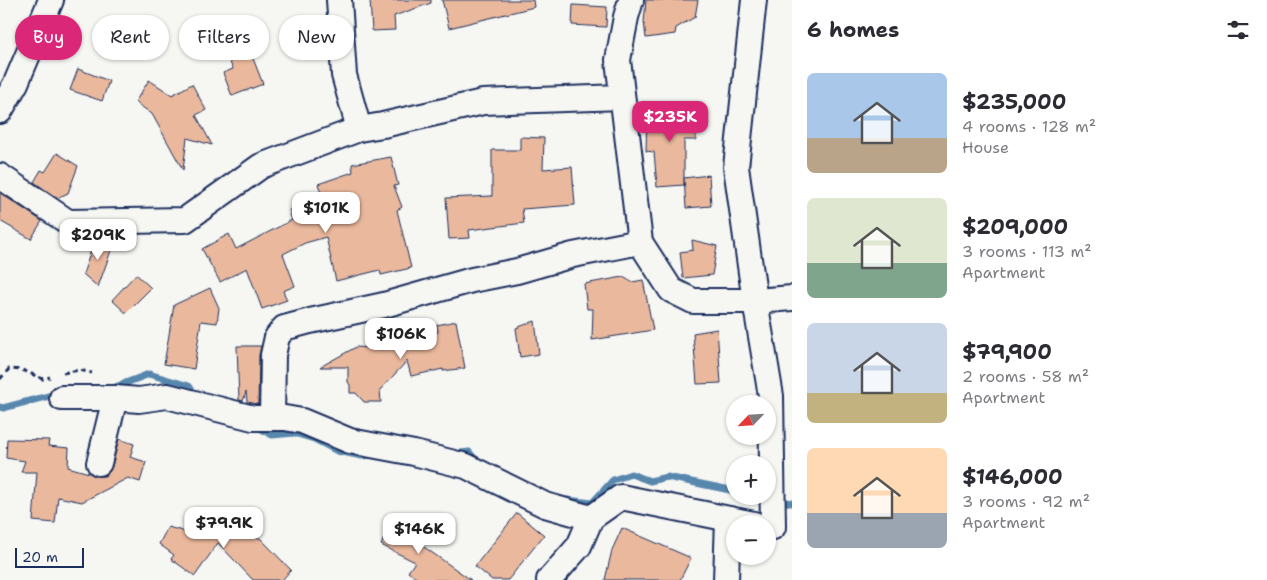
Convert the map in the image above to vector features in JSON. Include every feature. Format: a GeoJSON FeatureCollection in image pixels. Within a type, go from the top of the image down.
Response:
{"type":"FeatureCollection","features":[{"type":"Feature","properties":{"kind":"street"},"geometry":{"type":"LineString","coordinates":[[0,111],[16,83],[51,0]]}},
{"type":"Feature","properties":{"kind":"street"},"geometry":{"type":"LineString","coordinates":[[339,0],[344,75],[359,129]]}},
{"type":"Feature","properties":{"kind":"street"},"geometry":{"type":"LineString","coordinates":[[631,0],[618,60],[640,242],[670,290],[693,301],[755,301],[792,298]]}},
{"type":"Feature","properties":{"kind":"street"},"geometry":{"type":"LineString","coordinates":[[754,0],[736,167],[771,396],[772,515]]}},
{"type":"Feature","properties":{"kind":"street"},"geometry":{"type":"LineString","coordinates":[[0,176],[68,222],[186,220],[261,166],[359,129],[483,102],[622,97]]}},
{"type":"Feature","properties":{"kind":"street"},"geometry":{"type":"LineString","coordinates":[[272,418],[273,355],[277,337],[284,328],[384,305],[472,280],[573,255],[640,242]]}},
{"type":"Feature","properties":{"kind":"street"},"geometry":{"type":"LineString","coordinates":[[62,398],[139,400],[167,396],[253,418],[285,418],[302,422],[350,441],[414,453],[466,466],[545,505],[591,518]]}},
{"type":"Feature","properties":{"kind":"street"},"geometry":{"type":"LineString","coordinates":[[99,462],[115,398]]}},
{"type":"Feature","properties":{"kind":"street"},"geometry":{"type":"LineString","coordinates":[[549,580],[579,546],[591,518],[621,497],[726,519]]}},
{"type":"Feature","properties":{"kind":"street"},"geometry":{"type":"LineString","coordinates":[[726,565],[726,580]]}},
{"type":"Feature","properties":{"kind":"building"},"geometry":{"type":"Polygon","coordinates":[[[370,0],[431,0],[431,3],[394,16],[395,30],[372,31],[370,0]]]}},
{"type":"Feature","properties":{"kind":"building"},"geometry":{"type":"Polygon","coordinates":[[[442,0],[533,0],[534,7],[449,28],[442,0]]]}},
{"type":"Feature","properties":{"kind":"building"},"geometry":{"type":"Polygon","coordinates":[[[646,0],[698,0],[695,17],[676,28],[675,34],[646,38],[644,22],[646,0]]]}},
{"type":"Feature","properties":{"kind":"building"},"geometry":{"type":"Polygon","coordinates":[[[573,5],[607,7],[606,27],[572,25],[573,5]]]}},
{"type":"Feature","properties":{"kind":"building"},"geometry":{"type":"Polygon","coordinates":[[[229,60],[254,60],[263,84],[232,96],[223,73],[233,69],[229,60]]]}},
{"type":"Feature","properties":{"kind":"building"},"geometry":{"type":"Polygon","coordinates":[[[78,69],[109,81],[102,101],[70,90],[78,69]]]}},
{"type":"Feature","properties":{"kind":"building"},"geometry":{"type":"Polygon","coordinates":[[[149,80],[172,95],[192,84],[206,110],[196,115],[212,145],[187,138],[183,170],[152,114],[135,102],[149,80]]]}},
{"type":"Feature","properties":{"kind":"building"},"geometry":{"type":"Polygon","coordinates":[[[647,110],[696,111],[696,140],[684,140],[684,185],[657,187],[654,152],[646,151],[647,110]]]}},
{"type":"Feature","properties":{"kind":"building"},"geometry":{"type":"Polygon","coordinates":[[[520,137],[544,138],[543,169],[572,167],[575,205],[522,209],[524,223],[469,230],[470,238],[449,239],[446,198],[492,196],[492,150],[520,150],[520,137]]]}},
{"type":"Feature","properties":{"kind":"building"},"geometry":{"type":"Polygon","coordinates":[[[57,153],[78,166],[68,193],[57,198],[34,182],[41,170],[45,172],[57,153]]]}},
{"type":"Feature","properties":{"kind":"building"},"geometry":{"type":"Polygon","coordinates":[[[391,157],[398,185],[394,186],[402,207],[397,210],[411,268],[381,275],[380,270],[336,281],[326,237],[305,243],[283,254],[295,286],[283,291],[287,300],[262,309],[247,268],[220,282],[202,249],[229,234],[236,249],[292,220],[289,210],[323,199],[318,184],[353,172],[352,164],[391,157]]]}},
{"type":"Feature","properties":{"kind":"building"},"geometry":{"type":"Polygon","coordinates":[[[709,175],[711,206],[686,208],[684,178],[709,175]]]}},
{"type":"Feature","properties":{"kind":"building"},"geometry":{"type":"Polygon","coordinates":[[[0,193],[42,221],[31,239],[0,221],[0,193]]]}},
{"type":"Feature","properties":{"kind":"building"},"geometry":{"type":"Polygon","coordinates":[[[95,239],[113,245],[98,287],[83,274],[95,239]]]}},
{"type":"Feature","properties":{"kind":"building"},"geometry":{"type":"Polygon","coordinates":[[[692,240],[717,246],[712,275],[683,278],[680,252],[693,250],[692,240]]]}},
{"type":"Feature","properties":{"kind":"building"},"geometry":{"type":"Polygon","coordinates":[[[136,274],[151,288],[126,313],[112,300],[136,274]]]}},
{"type":"Feature","properties":{"kind":"building"},"geometry":{"type":"Polygon","coordinates":[[[623,277],[632,282],[643,280],[653,330],[592,340],[593,309],[587,309],[584,284],[623,277]]]}},
{"type":"Feature","properties":{"kind":"building"},"geometry":{"type":"Polygon","coordinates":[[[210,288],[219,308],[217,323],[201,321],[194,369],[164,364],[174,305],[210,288]]]}},
{"type":"Feature","properties":{"kind":"building"},"geometry":{"type":"Polygon","coordinates":[[[456,321],[465,368],[443,371],[443,369],[411,376],[407,361],[380,390],[381,402],[364,402],[356,393],[350,393],[348,367],[320,367],[356,347],[384,349],[383,345],[438,332],[437,325],[456,321]]]}},
{"type":"Feature","properties":{"kind":"building"},"geometry":{"type":"Polygon","coordinates":[[[535,321],[539,354],[520,357],[516,328],[535,321]]]}},
{"type":"Feature","properties":{"kind":"building"},"geometry":{"type":"Polygon","coordinates":[[[717,329],[721,383],[697,384],[693,333],[717,329]]]}},
{"type":"Feature","properties":{"kind":"building"},"geometry":{"type":"Polygon","coordinates":[[[237,346],[261,346],[259,355],[258,404],[247,402],[246,392],[243,401],[239,400],[237,346]]]}},
{"type":"Feature","properties":{"kind":"building"},"geometry":{"type":"Polygon","coordinates":[[[7,439],[49,440],[48,446],[69,448],[68,467],[96,476],[105,476],[109,472],[119,439],[134,444],[130,457],[146,462],[140,482],[128,478],[82,502],[58,497],[55,523],[33,521],[37,472],[21,472],[25,461],[6,458],[7,439]]]}},
{"type":"Feature","properties":{"kind":"building"},"geometry":{"type":"Polygon","coordinates":[[[205,510],[261,539],[291,570],[282,580],[253,580],[218,543],[195,576],[171,559],[174,555],[159,544],[168,527],[193,534],[205,510]]]}},
{"type":"Feature","properties":{"kind":"building"},"geometry":{"type":"Polygon","coordinates":[[[517,513],[544,535],[508,580],[492,580],[475,566],[517,513]]]}},
{"type":"Feature","properties":{"kind":"building"},"geometry":{"type":"Polygon","coordinates":[[[392,520],[418,533],[414,540],[471,580],[419,580],[408,572],[415,562],[381,545],[392,520]]]}},
{"type":"Feature","properties":{"kind":"building"},"geometry":{"type":"Polygon","coordinates":[[[622,528],[691,558],[680,580],[605,580],[612,550],[622,528]]]}},
{"type":"Feature","properties":{"kind":"waterway"},"geometry":{"type":"LineString","coordinates":[[110,389],[149,374],[189,386],[198,396]]}},
{"type":"Feature","properties":{"kind":"waterway"},"geometry":{"type":"LineString","coordinates":[[0,407],[3,408],[60,393]]}},
{"type":"Feature","properties":{"kind":"waterway"},"geometry":{"type":"LineString","coordinates":[[256,426],[272,435],[294,433],[314,439],[337,451],[362,456],[373,455]]}},
{"type":"Feature","properties":{"kind":"waterway"},"geometry":{"type":"LineString","coordinates":[[454,454],[469,452],[478,463]]}},
{"type":"Feature","properties":{"kind":"waterway"},"geometry":{"type":"LineString","coordinates":[[567,500],[592,503],[613,480],[631,474],[650,481],[667,477],[726,489]]}},
{"type":"Feature","properties":{"kind":"waterway"},"geometry":{"type":"LineString","coordinates":[[777,500],[792,503]]}}]}
